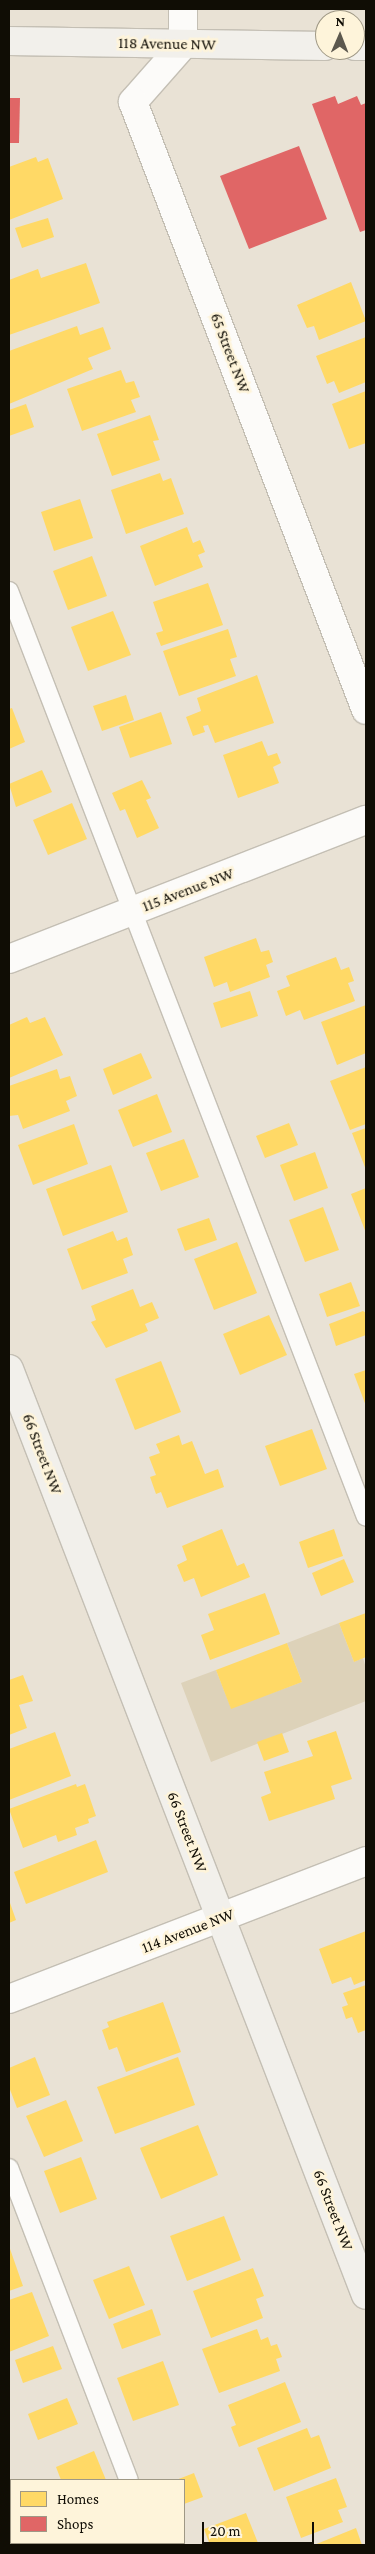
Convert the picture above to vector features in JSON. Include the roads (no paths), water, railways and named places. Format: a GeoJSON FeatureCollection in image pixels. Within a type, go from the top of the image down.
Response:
{"type":"FeatureCollection","features":[{"type":"Feature","properties":{"kind":"street"},"geometry":{"type":"LineString","coordinates":[[183,9],[183,45]]}},
{"type":"Feature","properties":{"kind":"street","name":"118 Avenue NW"},"geometry":{"type":"LineString","coordinates":[[9,40],[183,45],[315,46]]}},
{"type":"Feature","properties":{"kind":"street","name":"65 Street NW"},"geometry":{"type":"LineString","coordinates":[[183,45],[133,102],[366,710]]}},
{"type":"Feature","properties":{"kind":"street","name":"115 Avenue NW"},"geometry":{"type":"LineString","coordinates":[[9,959],[366,820]]}},
{"type":"Feature","properties":{"kind":"street","name":"66 Street NW"},"geometry":{"type":"LineString","coordinates":[[9,1369],[366,2295]]}},
{"type":"Feature","properties":{"kind":"street","name":"114 Avenue NW"},"geometry":{"type":"LineString","coordinates":[[9,1999],[366,1860]]}},
{"type":"Feature","properties":{"kind":"lane"},"geometry":{"type":"LineString","coordinates":[[9,591],[131,912],[366,1517]]}},
{"type":"Feature","properties":{"kind":"lane"},"geometry":{"type":"LineString","coordinates":[[9,2168],[129,2479]]}}]}
